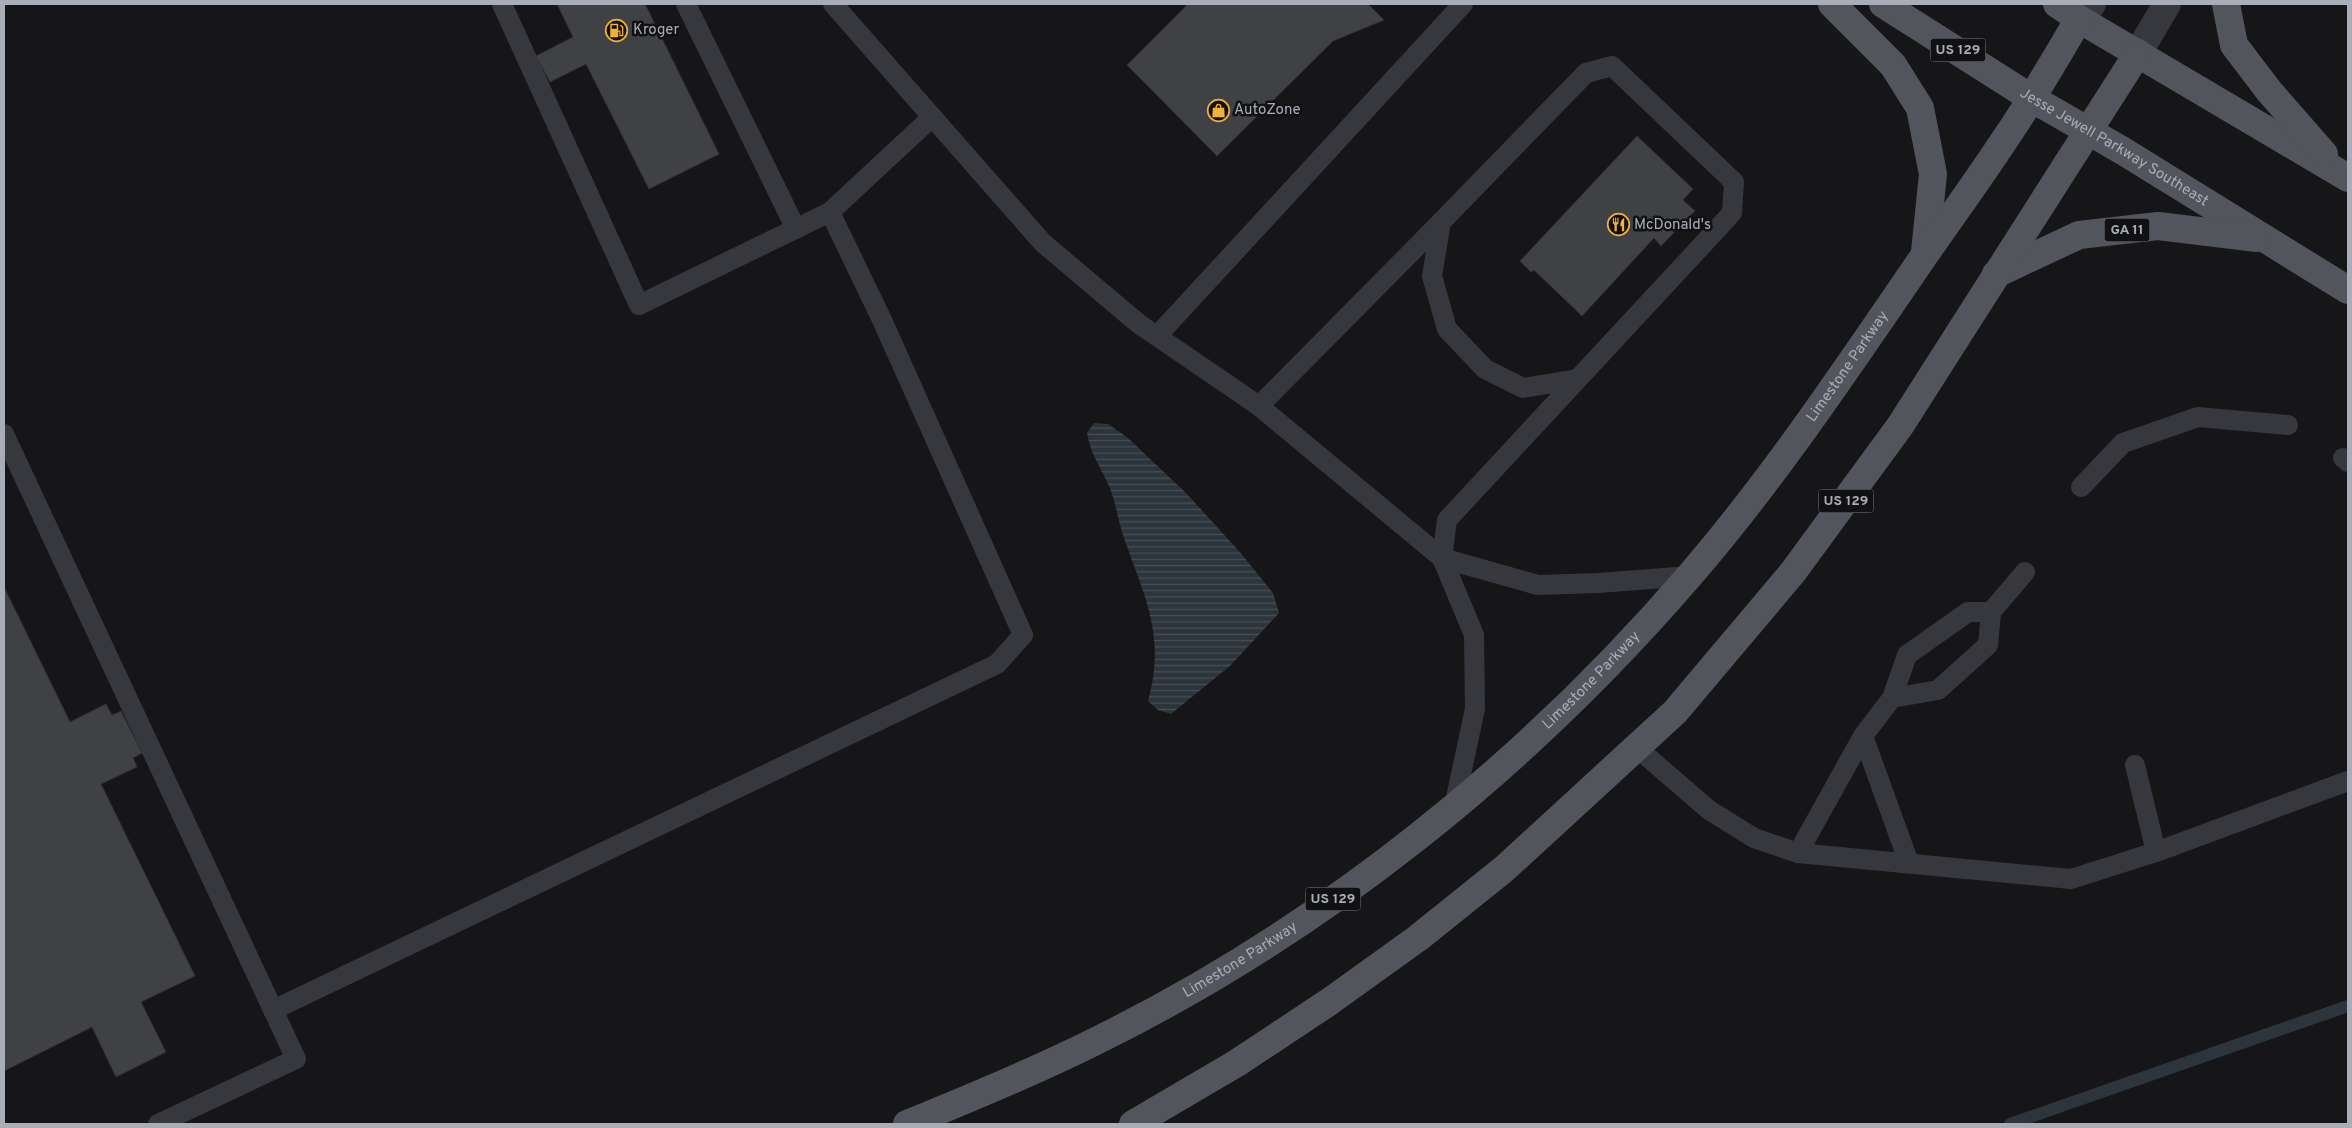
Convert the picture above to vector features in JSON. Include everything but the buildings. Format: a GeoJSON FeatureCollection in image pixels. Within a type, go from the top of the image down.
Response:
{"type":"FeatureCollection","features":[{"type":"Feature","properties":{"kind":"main road","name":"US 129"},"geometry":{"type":"LineString","coordinates":[[1832,4],[1893,65],[1920,108],[1933,174],[1924,254]]}},
{"type":"Feature","properties":{"kind":"main road","name":"Jesse Jewell Parkway Southeast"},"geometry":{"type":"LineString","coordinates":[[1883,4],[2031,98],[2348,290]]}},
{"type":"Feature","properties":{"kind":"main road"},"geometry":{"type":"LineString","coordinates":[[2057,4],[2085,11],[2138,53],[2344,175]]}},
{"type":"Feature","properties":{"kind":"main road"},"geometry":{"type":"LineString","coordinates":[[2226,4],[2234,44],[2269,91],[2344,175]]}},
{"type":"Feature","properties":{"kind":"main road","name":"Limestone Parkway"},"geometry":{"type":"LineString","coordinates":[[907,1124],[1002,1085],[1098,1040],[1192,989],[1283,933],[1355,884],[1454,807],[1557,715],[1616,657],[1690,576],[1739,516],[1818,412],[2031,98],[2085,11]]}},
{"type":"Feature","properties":{"kind":"main road","name":"US 129"},"geometry":{"type":"LineString","coordinates":[[1133,1124],[1237,1063],[1329,1002],[1418,938],[1504,869],[1675,712],[1793,572],[1900,426],[2138,53]]}},
{"type":"Feature","properties":{"kind":"main road","name":"GA 11"},"geometry":{"type":"LineString","coordinates":[[1996,274],[2078,235],[2158,226],[2266,239]]}},
{"type":"Feature","properties":{"kind":"street"},"geometry":{"type":"LineString","coordinates":[[2138,53],[2168,4]]}},
{"type":"Feature","properties":{"kind":"lane"},"geometry":{"type":"LineString","coordinates":[[502,4],[639,304],[830,212],[931,118]]}},
{"type":"Feature","properties":{"kind":"lane"},"geometry":{"type":"LineString","coordinates":[[686,4],[796,229]]}},
{"type":"Feature","properties":{"kind":"lane"},"geometry":{"type":"LineString","coordinates":[[832,4],[1043,243],[1139,324],[1259,406],[1442,558],[1538,585],[1598,583],[1690,576]]}},
{"type":"Feature","properties":{"kind":"lane"},"geometry":{"type":"LineString","coordinates":[[1157,336],[1463,4]]}},
{"type":"Feature","properties":{"kind":"lane"},"geometry":{"type":"LineString","coordinates":[[1259,406],[1586,73],[1612,66],[1734,182],[1732,213],[1447,520],[1442,558],[1474,635],[1475,710],[1454,807]]}},
{"type":"Feature","properties":{"kind":"lane"},"geometry":{"type":"LineString","coordinates":[[273,1010],[997,664],[1024,636],[882,320],[830,212]]}},
{"type":"Feature","properties":{"kind":"lane"},"geometry":{"type":"LineString","coordinates":[[1441,222],[1432,276],[1448,329],[1485,369],[1522,388],[1578,379]]}},
{"type":"Feature","properties":{"kind":"lane"},"geometry":{"type":"LineString","coordinates":[[2081,487],[2123,443],[2198,418],[2288,426]]}},
{"type":"Feature","properties":{"kind":"lane"},"geometry":{"type":"LineString","coordinates":[[4,434],[296,1059],[158,1124]]}},
{"type":"Feature","properties":{"kind":"lane"},"geometry":{"type":"LineString","coordinates":[[1892,698],[1938,690],[1988,645],[1991,612],[2025,572]]}},
{"type":"Feature","properties":{"kind":"lane"},"geometry":{"type":"LineString","coordinates":[[1798,853],[1863,736],[1892,698],[1907,655],[1968,612],[1991,612]]}},
{"type":"Feature","properties":{"kind":"lane"},"geometry":{"type":"LineString","coordinates":[[1863,736],[1909,863]]}},
{"type":"Feature","properties":{"kind":"lane"},"geometry":{"type":"LineString","coordinates":[[1636,747],[1709,810],[1754,838],[1798,853],[2071,879],[2156,852],[2348,781]]}},
{"type":"Feature","properties":{"kind":"lane"},"geometry":{"type":"LineString","coordinates":[[2135,765],[2156,852]]}},
{"type":"Feature","properties":{"kind":"shaded area"},"geometry":{"type":"Polygon","coordinates":[[[1094,423],[1108,424],[1128,438],[1186,493],[1239,551],[1273,593],[1279,613],[1231,665],[1171,714],[1158,710],[1148,701],[1155,657],[1151,618],[1122,532],[1111,492],[1089,442],[1087,433],[1094,423]]]}},
{"type":"Feature","properties":{"kind":"waterway"},"geometry":{"type":"LineString","coordinates":[[2010,1124],[2348,1006]]}},
{"type":"Feature","properties":{"kind":"place","name":"Kroger"},"geometry":{"type":"Point","coordinates":[617,30]}},
{"type":"Feature","properties":{"kind":"place","name":"AutoZone"},"geometry":{"type":"Point","coordinates":[1218,110]}},
{"type":"Feature","properties":{"kind":"place","name":"McDonald's"},"geometry":{"type":"Point","coordinates":[1618,225]}}]}
